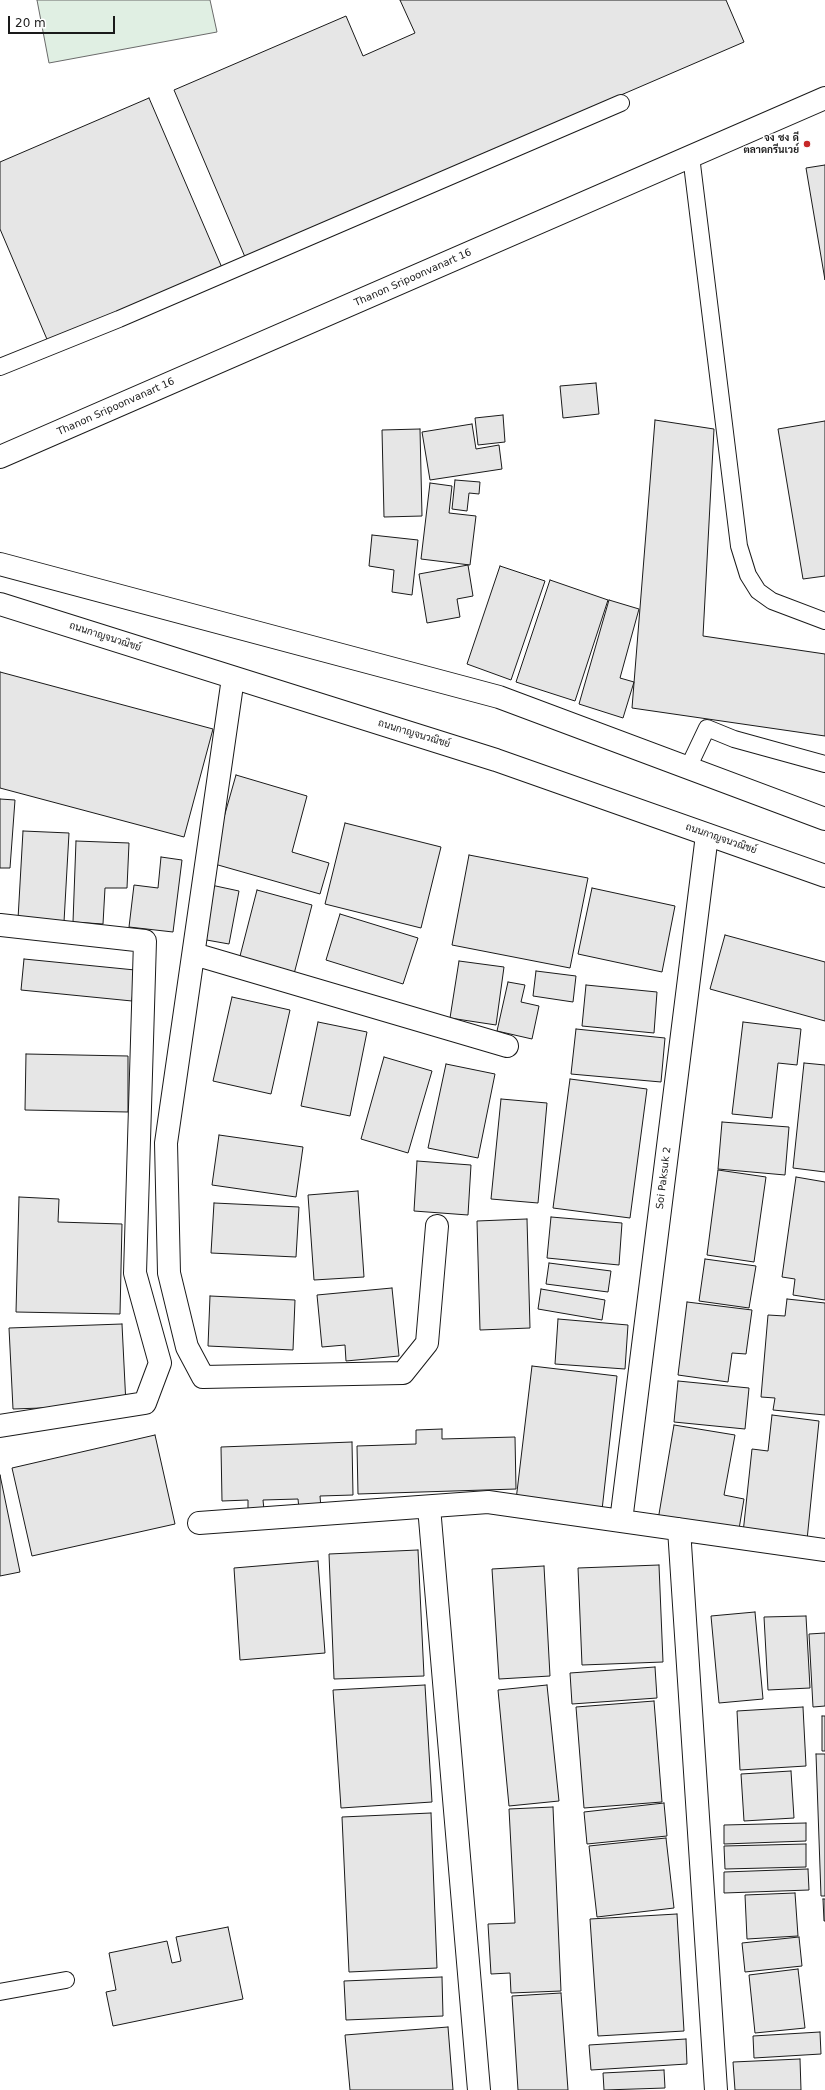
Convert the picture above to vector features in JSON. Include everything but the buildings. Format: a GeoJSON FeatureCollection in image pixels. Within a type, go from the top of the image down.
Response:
{"type":"FeatureCollection","features":[{"type":"Feature","properties":{"kind":"street","name":"Thanon Sripoonvanart 16"},"geometry":{"type":"LineString","coordinates":[[0,457],[825,98]]}},
{"type":"Feature","properties":{"kind":"street"},"geometry":{"type":"LineString","coordinates":[[0,564],[499,697],[825,819]]}},
{"type":"Feature","properties":{"kind":"street","name":"ถนนกาญจนวณิชย์"},"geometry":{"type":"LineString","coordinates":[[0,604],[496,760],[825,876]]}},
{"type":"Feature","properties":{"kind":"street"},"geometry":{"type":"LineString","coordinates":[[233,678],[166,1151],[169,1273],[187,1347],[203,1377],[404,1373],[427,1343],[437,1226]]}},
{"type":"Feature","properties":{"kind":"street","name":"Soi Paksuk 2"},"geometry":{"type":"LineString","coordinates":[[622,1521],[707,834]]}},
{"type":"Feature","properties":{"kind":"street"},"geometry":{"type":"LineString","coordinates":[[0,925],[144,941],[135,1273],[160,1363],[145,1403],[0,1426]]}},
{"type":"Feature","properties":{"kind":"street"},"geometry":{"type":"LineString","coordinates":[[194,954],[507,1046]]}},
{"type":"Feature","properties":{"kind":"street"},"geometry":{"type":"LineString","coordinates":[[199,1523],[488,1502],[825,1550]]}},
{"type":"Feature","properties":{"kind":"street"},"geometry":{"type":"LineString","coordinates":[[429,1506],[479,2090]]}},
{"type":"Feature","properties":{"kind":"street"},"geometry":{"type":"LineString","coordinates":[[679,1529],[716,2090]]}},
{"type":"Feature","properties":{"kind":"lane"},"geometry":{"type":"LineString","coordinates":[[0,368],[119,319],[621,103]]}},
{"type":"Feature","properties":{"kind":"lane"},"geometry":{"type":"LineString","coordinates":[[691,156],[739,546],[748,575],[758,591],[772,601],[825,621]]}},
{"type":"Feature","properties":{"kind":"lane"},"geometry":{"type":"LineString","coordinates":[[688,768],[707,728],[734,739],[825,764]]}},
{"type":"Feature","properties":{"kind":"lane"},"geometry":{"type":"LineString","coordinates":[[0,1992],[66,1980]]}},
{"type":"Feature","properties":{"kind":"green space"},"geometry":{"type":"Polygon","coordinates":[[[37,0],[210,0],[217,32],[49,63],[37,0]]]}},
{"type":"Feature","properties":{"kind":"place","name":"จง ชง ดี ตลาดกรีนเวย์"},"geometry":{"type":"Point","coordinates":[807,144]}}]}
